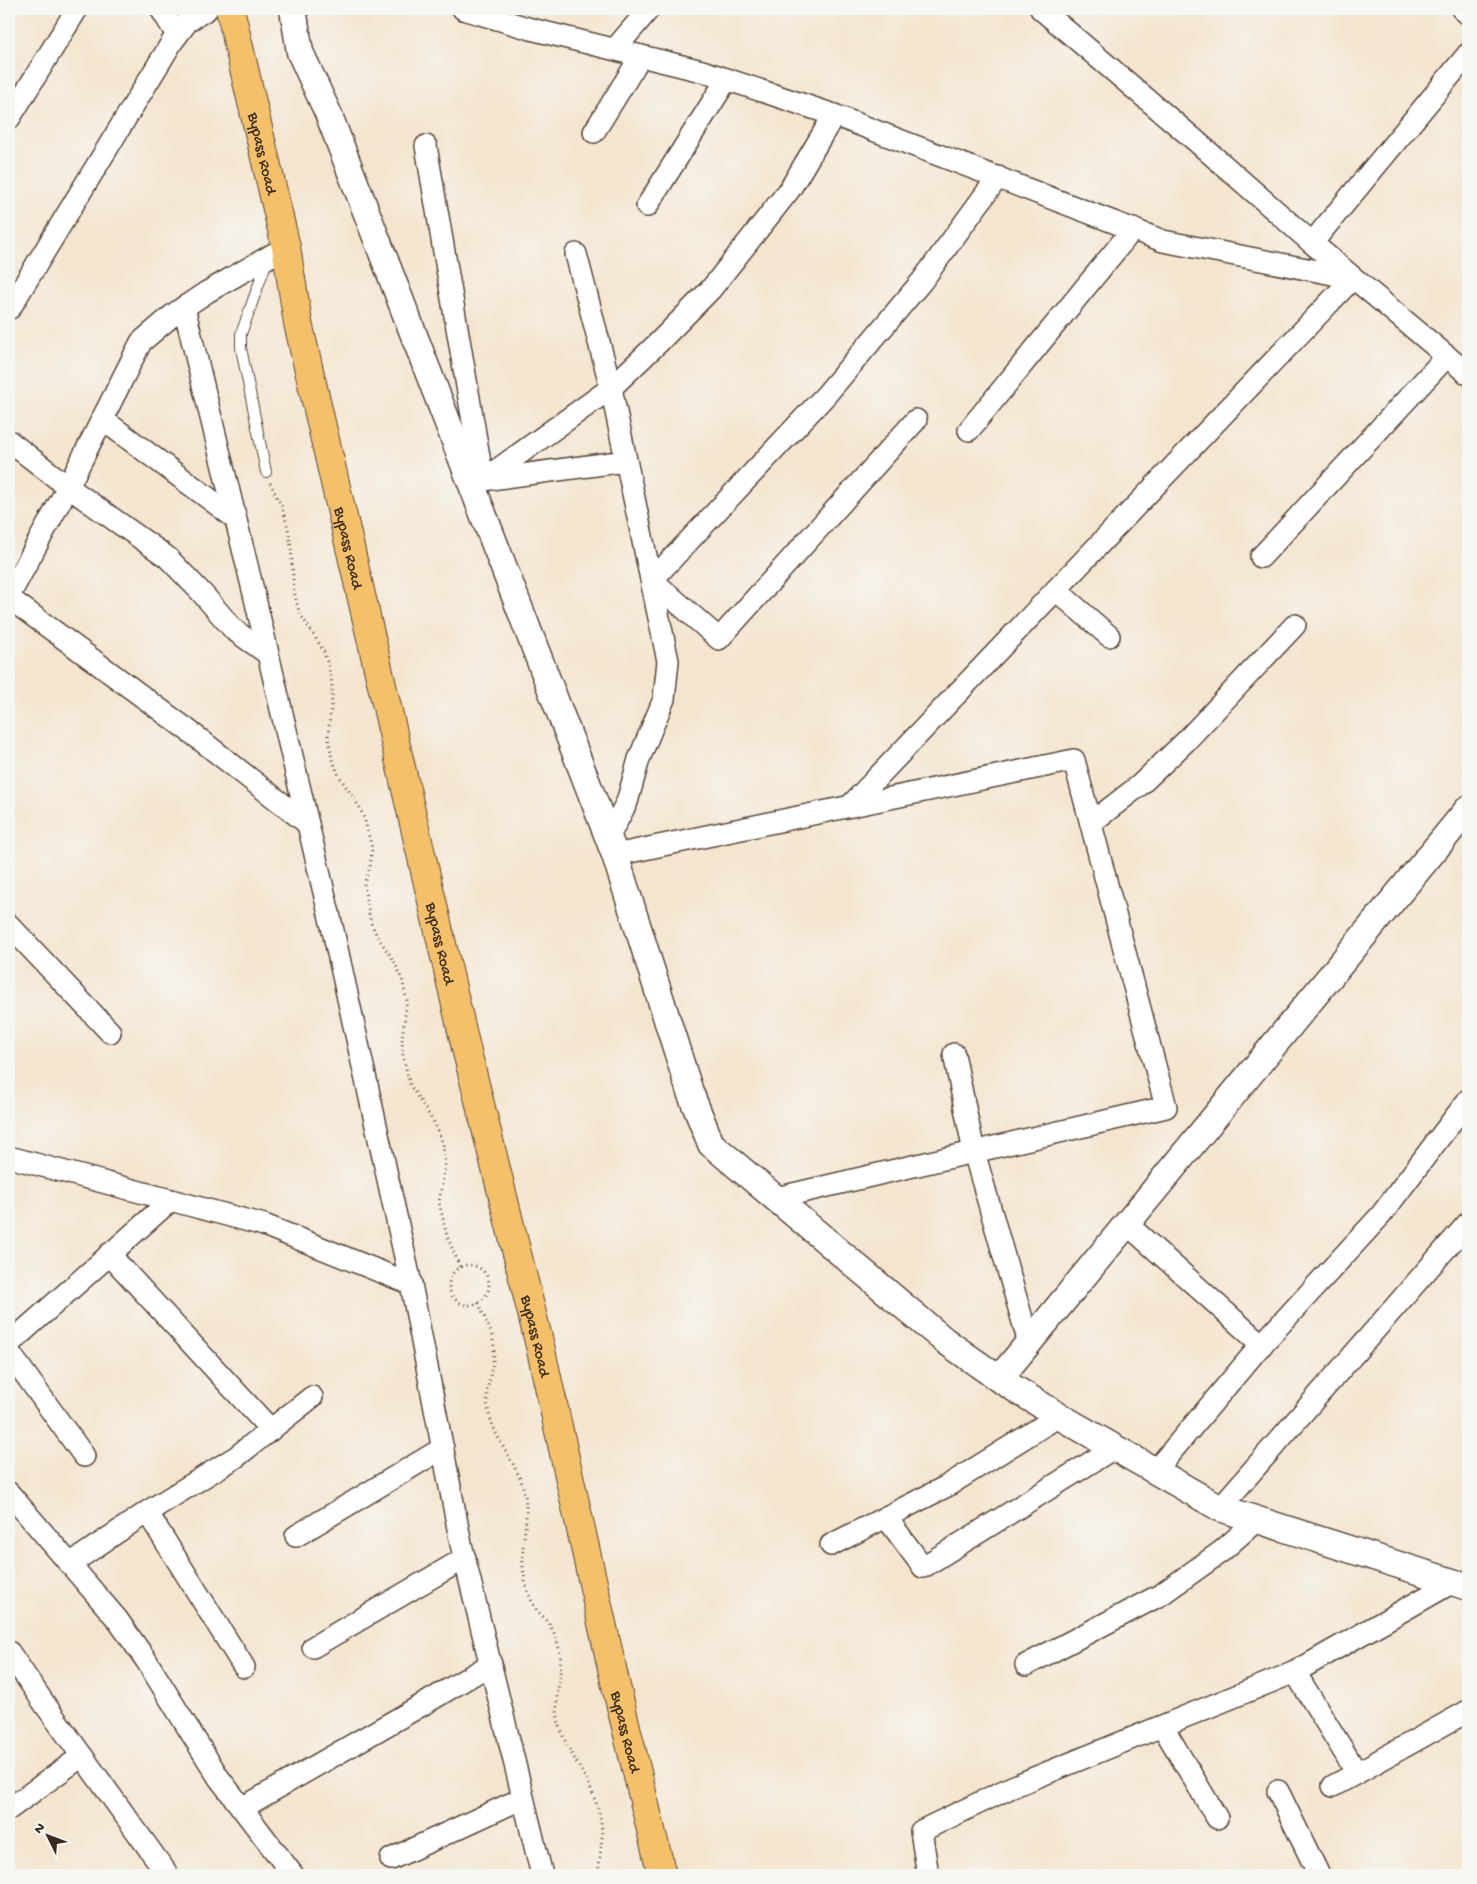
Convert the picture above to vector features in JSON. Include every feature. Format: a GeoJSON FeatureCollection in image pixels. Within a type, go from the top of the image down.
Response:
{"type":"FeatureCollection","features":[{"type":"Feature","properties":{"kind":"main road","name":"Bypass Road"},"geometry":{"type":"LineString","coordinates":[[230,9],[277,252],[300,332],[464,1039],[540,1346],[616,1686],[662,1875]]}},
{"type":"Feature","properties":{"kind":"street"},"geometry":{"type":"LineString","coordinates":[[9,119],[77,9]]}},
{"type":"Feature","properties":{"kind":"street"},"geometry":{"type":"LineString","coordinates":[[160,9],[177,35]]}},
{"type":"Feature","properties":{"kind":"street"},"geometry":{"type":"LineString","coordinates":[[10,308],[177,35],[188,21],[207,9]]}},
{"type":"Feature","properties":{"kind":"street"},"geometry":{"type":"LineString","coordinates":[[293,9],[300,52],[328,113],[477,481],[612,847],[690,1092],[711,1144],[944,1340],[999,1379],[1059,1416],[1220,1508],[1460,1584]]}},
{"type":"Feature","properties":{"kind":"street"},"geometry":{"type":"LineString","coordinates":[[463,9],[531,29],[702,71],[727,79],[834,115],[1163,241],[1353,278]]}},
{"type":"Feature","properties":{"kind":"street"},"geometry":{"type":"LineString","coordinates":[[615,49],[649,9]]}},
{"type":"Feature","properties":{"kind":"street"},"geometry":{"type":"LineString","coordinates":[[1041,9],[1312,243],[1468,374]]}},
{"type":"Feature","properties":{"kind":"street"},"geometry":{"type":"LineString","coordinates":[[1462,9],[1468,14]]}},
{"type":"Feature","properties":{"kind":"street"},"geometry":{"type":"LineString","coordinates":[[1312,243],[1468,54]]}},
{"type":"Feature","properties":{"kind":"street"},"geometry":{"type":"LineString","coordinates":[[594,132],[641,56]]}},
{"type":"Feature","properties":{"kind":"street"},"geometry":{"type":"LineString","coordinates":[[647,206],[727,79]]}},
{"type":"Feature","properties":{"kind":"street"},"geometry":{"type":"LineString","coordinates":[[477,481],[611,388],[711,289],[790,189],[834,115]]}},
{"type":"Feature","properties":{"kind":"street"},"geometry":{"type":"LineString","coordinates":[[426,146],[477,481]]}},
{"type":"Feature","properties":{"kind":"street"},"geometry":{"type":"LineString","coordinates":[[652,580],[824,396],[922,281],[998,177]]}},
{"type":"Feature","properties":{"kind":"street"},"geometry":{"type":"LineString","coordinates":[[969,430],[1133,229]]}},
{"type":"Feature","properties":{"kind":"street"},"geometry":{"type":"LineString","coordinates":[[277,252],[184,307],[141,342],[9,597],[188,731],[308,824]]}},
{"type":"Feature","properties":{"kind":"street"},"geometry":{"type":"LineString","coordinates":[[576,254],[611,388],[668,660],[664,699],[639,759],[612,847]]}},
{"type":"Feature","properties":{"kind":"street"},"geometry":{"type":"LineString","coordinates":[[851,805],[1353,278]]}},
{"type":"Feature","properties":{"kind":"street"},"geometry":{"type":"LineString","coordinates":[[184,307],[308,824],[411,1284],[465,1558],[542,1875]]}},
{"type":"Feature","properties":{"kind":"street"},"geometry":{"type":"LineString","coordinates":[[1261,557],[1447,356]]}},
{"type":"Feature","properties":{"kind":"street"},"geometry":{"type":"LineString","coordinates":[[102,419],[235,518]]}},
{"type":"Feature","properties":{"kind":"street"},"geometry":{"type":"LineString","coordinates":[[652,580],[718,639],[916,420]]}},
{"type":"Feature","properties":{"kind":"street"},"geometry":{"type":"LineString","coordinates":[[9,441],[68,486],[168,557],[234,630],[268,654]]}},
{"type":"Feature","properties":{"kind":"street"},"geometry":{"type":"LineString","coordinates":[[477,481],[626,461]]}},
{"type":"Feature","properties":{"kind":"street"},"geometry":{"type":"LineString","coordinates":[[1056,590],[1108,636]]}},
{"type":"Feature","properties":{"kind":"street"},"geometry":{"type":"LineString","coordinates":[[1091,823],[1140,785],[1185,742],[1294,625]]}},
{"type":"Feature","properties":{"kind":"street"},"geometry":{"type":"LineString","coordinates":[[612,847],[851,805],[1074,760],[1166,1107],[776,1198]]}},
{"type":"Feature","properties":{"kind":"street"},"geometry":{"type":"LineString","coordinates":[[999,1379],[1468,809]]}},
{"type":"Feature","properties":{"kind":"street"},"geometry":{"type":"LineString","coordinates":[[9,924],[110,1032]]}},
{"type":"Feature","properties":{"kind":"street"},"geometry":{"type":"LineString","coordinates":[[954,1054],[974,1152],[1029,1343]]}},
{"type":"Feature","properties":{"kind":"street"},"geometry":{"type":"LineString","coordinates":[[1155,1471],[1262,1345],[1381,1215],[1468,1100]]}},
{"type":"Feature","properties":{"kind":"street"},"geometry":{"type":"LineString","coordinates":[[9,1157],[264,1225],[411,1284]]}},
{"type":"Feature","properties":{"kind":"street"},"geometry":{"type":"LineString","coordinates":[[9,1344],[171,1200]]}},
{"type":"Feature","properties":{"kind":"street"},"geometry":{"type":"LineString","coordinates":[[1126,1224],[1262,1345]]}},
{"type":"Feature","properties":{"kind":"street"},"geometry":{"type":"LineString","coordinates":[[1220,1508],[1468,1224]]}},
{"type":"Feature","properties":{"kind":"street"},"geometry":{"type":"LineString","coordinates":[[109,1254],[271,1430]]}},
{"type":"Feature","properties":{"kind":"street"},"geometry":{"type":"LineString","coordinates":[[9,1352],[84,1456]]}},
{"type":"Feature","properties":{"kind":"street"},"geometry":{"type":"LineString","coordinates":[[70,1564],[147,1512],[236,1457],[312,1397]]}},
{"type":"Feature","properties":{"kind":"street"},"geometry":{"type":"LineString","coordinates":[[831,1545],[947,1486],[1059,1416]]}},
{"type":"Feature","properties":{"kind":"street"},"geometry":{"type":"LineString","coordinates":[[296,1536],[443,1448]]}},
{"type":"Feature","properties":{"kind":"street"},"geometry":{"type":"LineString","coordinates":[[886,1517],[923,1567],[1114,1448]]}},
{"type":"Feature","properties":{"kind":"street"},"geometry":{"type":"LineString","coordinates":[[9,1493],[117,1619],[146,1660],[219,1778],[293,1875]]}},
{"type":"Feature","properties":{"kind":"street"},"geometry":{"type":"LineString","coordinates":[[147,1512],[244,1667]]}},
{"type":"Feature","properties":{"kind":"street"},"geometry":{"type":"LineString","coordinates":[[1026,1665],[1162,1594],[1222,1551],[1257,1520]]}},
{"type":"Feature","properties":{"kind":"street"},"geometry":{"type":"LineString","coordinates":[[313,1647],[465,1558]]}},
{"type":"Feature","properties":{"kind":"street"},"geometry":{"type":"LineString","coordinates":[[928,1875],[922,1831],[1012,1787],[1295,1672],[1460,1584]]}},
{"type":"Feature","properties":{"kind":"street"},"geometry":{"type":"LineString","coordinates":[[9,1652],[168,1875]]}},
{"type":"Feature","properties":{"kind":"street"},"geometry":{"type":"LineString","coordinates":[[242,1808],[429,1702],[490,1664]]}},
{"type":"Feature","properties":{"kind":"street"},"geometry":{"type":"LineString","coordinates":[[1295,1672],[1357,1773]]}},
{"type":"Feature","properties":{"kind":"street"},"geometry":{"type":"LineString","coordinates":[[1333,1786],[1468,1711]]}},
{"type":"Feature","properties":{"kind":"street"},"geometry":{"type":"LineString","coordinates":[[1163,1727],[1217,1818]]}},
{"type":"Feature","properties":{"kind":"street"},"geometry":{"type":"LineString","coordinates":[[9,1809],[82,1756]]}},
{"type":"Feature","properties":{"kind":"street"},"geometry":{"type":"LineString","coordinates":[[1278,1791],[1319,1875]]}},
{"type":"Feature","properties":{"kind":"street"},"geometry":{"type":"LineString","coordinates":[[391,1859],[523,1798]]}},
{"type":"Feature","properties":{"kind":"lane"},"geometry":{"type":"LineString","coordinates":[[266,472],[240,348],[241,334],[277,252]]}},
{"type":"Feature","properties":{"kind":"path"},"geometry":{"type":"LineString","coordinates":[[266,472],[282,507],[288,528],[294,590],[299,612],[323,650],[328,664],[332,683],[328,735],[332,758],[339,776],[360,808],[372,848],[370,867],[364,884],[370,915],[376,936],[394,960],[402,979],[407,1001],[402,1038],[403,1056],[410,1085],[436,1124],[443,1144],[445,1166],[439,1202],[447,1236],[460,1267]]}},
{"type":"Feature","properties":{"kind":"path"},"geometry":{"type":"LineString","coordinates":[[467,1265],[480,1268],[489,1279],[488,1293],[478,1303],[464,1305],[458,1302],[450,1291],[451,1277],[460,1267],[467,1265]]}},
{"type":"Feature","properties":{"kind":"path"},"geometry":{"type":"LineString","coordinates":[[478,1303],[491,1331],[494,1350],[486,1387],[488,1409],[496,1435],[518,1473],[524,1489],[527,1510],[526,1529],[522,1547],[527,1589],[536,1610],[548,1623],[557,1642],[562,1660],[561,1678],[557,1694],[558,1718],[564,1740],[591,1790],[599,1814],[602,1835],[598,1875]]}}]}
